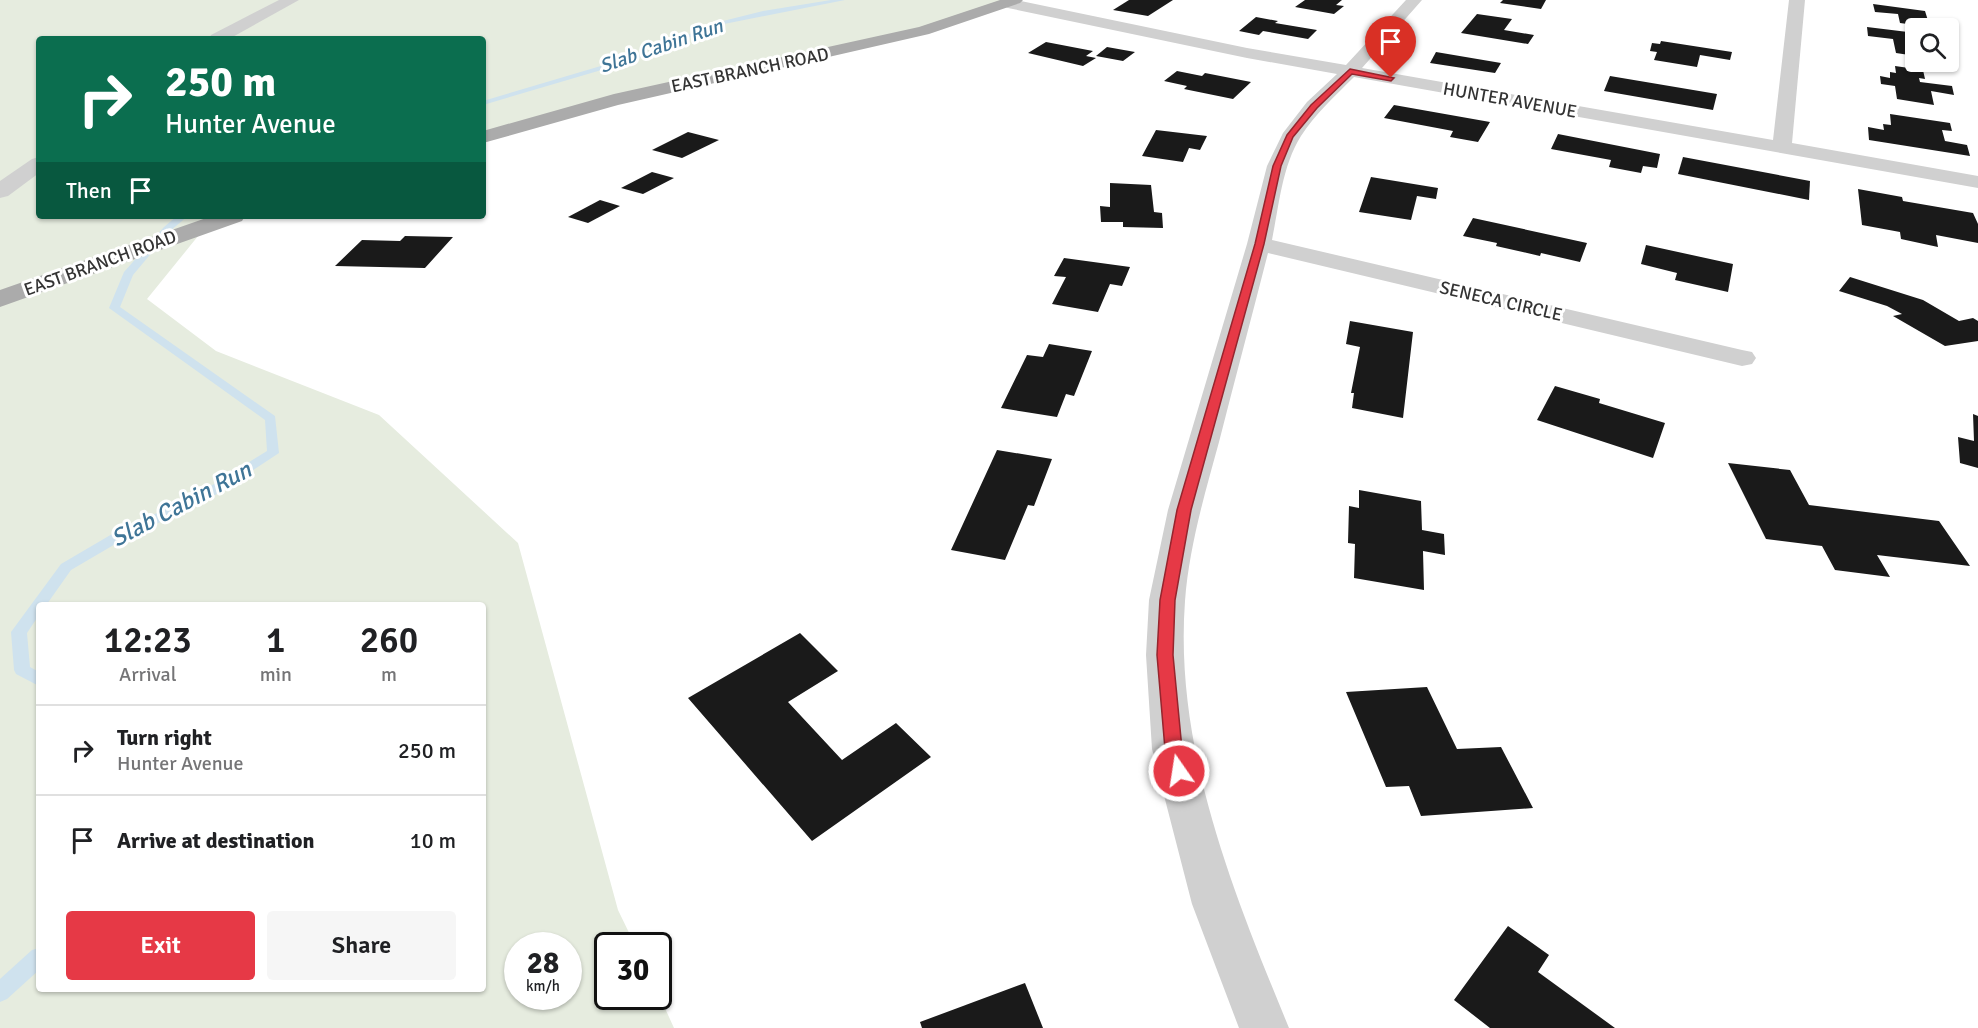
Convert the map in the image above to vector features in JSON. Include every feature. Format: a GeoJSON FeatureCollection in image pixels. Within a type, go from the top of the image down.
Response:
{"type":"FeatureCollection","features":[{"type":"Feature","properties":{"kind":"main road","name":"EAST BRANCH ROAD"},"geometry":{"type":"LineString","coordinates":[[486,136],[614,100],[923,31],[1012,2]]}},
{"type":"Feature","properties":{"kind":"main road","name":"EAST BRANCH ROAD"},"geometry":{"type":"LineString","coordinates":[[0,299],[225,219]]}},
{"type":"Feature","properties":{"kind":"street"},"geometry":{"type":"LineString","coordinates":[[223,36],[291,0]]}},
{"type":"Feature","properties":{"kind":"street"},"geometry":{"type":"LineString","coordinates":[[1264,1028],[1215,904],[1173,749],[1165,655],[1167,600],[1184,510],[1259,244],[1277,166],[1290,137],[1314,106],[1350,71],[1414,0]]}},
{"type":"Feature","properties":{"kind":"street"},"geometry":{"type":"LineString","coordinates":[[1780,147],[1784,137],[1797,0]]}},
{"type":"Feature","properties":{"kind":"street","name":"HUNTER AVENUE"},"geometry":{"type":"LineString","coordinates":[[1012,2],[1146,33],[1978,182]]}},
{"type":"Feature","properties":{"kind":"street"},"geometry":{"type":"LineString","coordinates":[[0,191],[36,165]]}},
{"type":"Feature","properties":{"kind":"street","name":"SENECA CIRCLE"},"geometry":{"type":"LineString","coordinates":[[1259,244],[1742,358]]}},
{"type":"Feature","properties":{"kind":"shaded area"},"geometry":{"type":"Polygon","coordinates":[[[0,0],[1015,0],[964,18],[486,136],[486,36],[36,36],[36,219],[225,219],[207,225],[147,299],[216,351],[379,415],[518,543],[618,910],[629,932],[594,932],[594,1010],[666,1010],[674,1028],[0,1028],[0,0]]]}},
{"type":"Feature","properties":{"kind":"building"},"geometry":{"type":"Polygon","coordinates":[[[1129,0],[1173,0],[1148,16],[1113,10],[1129,0]]]}},
{"type":"Feature","properties":{"kind":"building"},"geometry":{"type":"Polygon","coordinates":[[[1305,0],[1342,0],[1336,5],[1344,6],[1334,14],[1295,7],[1305,0]]]}},
{"type":"Feature","properties":{"kind":"building"},"geometry":{"type":"Polygon","coordinates":[[[1503,0],[1546,0],[1541,9],[1500,3],[1503,0]]]}},
{"type":"Feature","properties":{"kind":"building"},"geometry":{"type":"Polygon","coordinates":[[[1873,4],[1925,11],[1927,18],[1905,18],[1905,24],[1900,23],[1898,14],[1875,12],[1873,4]]]}},
{"type":"Feature","properties":{"kind":"building"},"geometry":{"type":"Polygon","coordinates":[[[1477,14],[1512,19],[1504,30],[1534,35],[1528,44],[1461,33],[1477,14]]]}},
{"type":"Feature","properties":{"kind":"building"},"geometry":{"type":"Polygon","coordinates":[[[1256,17],[1278,21],[1275,23],[1317,30],[1308,39],[1263,31],[1259,35],[1239,31],[1256,17]]]}},
{"type":"Feature","properties":{"kind":"building"},"geometry":{"type":"Polygon","coordinates":[[[1867,27],[1905,32],[1905,54],[1896,53],[1893,39],[1868,36],[1867,27]]]}},
{"type":"Feature","properties":{"kind":"building"},"geometry":{"type":"Polygon","coordinates":[[[1661,41],[1732,52],[1730,60],[1700,55],[1697,67],[1654,60],[1657,52],[1650,51],[1652,43],[1660,44],[1661,41]]]}},
{"type":"Feature","properties":{"kind":"building"},"geometry":{"type":"Polygon","coordinates":[[[1046,42],[1093,51],[1086,56],[1096,58],[1083,66],[1028,53],[1046,42]]]}},
{"type":"Feature","properties":{"kind":"building"},"geometry":{"type":"Polygon","coordinates":[[[1107,47],[1135,52],[1123,61],[1096,56],[1107,47]]]}},
{"type":"Feature","properties":{"kind":"building"},"geometry":{"type":"Polygon","coordinates":[[[1436,52],[1501,63],[1495,73],[1430,63],[1436,52]]]}},
{"type":"Feature","properties":{"kind":"building"},"geometry":{"type":"Polygon","coordinates":[[[1895,66],[1905,67],[1905,72],[1923,72],[1925,79],[1919,78],[1920,82],[1952,86],[1954,95],[1931,91],[1934,105],[1897,99],[1895,86],[1881,84],[1880,76],[1890,78],[1890,72],[1896,73],[1895,66]]]}},
{"type":"Feature","properties":{"kind":"building"},"geometry":{"type":"Polygon","coordinates":[[[1177,71],[1202,76],[1205,73],[1251,82],[1233,99],[1184,89],[1187,86],[1164,81],[1177,71]]]}},
{"type":"Feature","properties":{"kind":"building"},"geometry":{"type":"Polygon","coordinates":[[[1610,76],[1717,94],[1713,110],[1604,91],[1610,76]]]}},
{"type":"Feature","properties":{"kind":"building"},"geometry":{"type":"Polygon","coordinates":[[[1394,105],[1490,122],[1478,142],[1450,137],[1453,131],[1384,118],[1394,105]]]}},
{"type":"Feature","properties":{"kind":"building"},"geometry":{"type":"Polygon","coordinates":[[[1890,114],[1950,123],[1952,131],[1942,130],[1945,141],[1967,145],[1970,156],[1869,140],[1868,127],[1884,130],[1883,124],[1891,125],[1890,114]]]}},
{"type":"Feature","properties":{"kind":"building"},"geometry":{"type":"Polygon","coordinates":[[[1156,130],[1207,136],[1200,150],[1189,148],[1183,162],[1142,156],[1156,130]]]}},
{"type":"Feature","properties":{"kind":"building"},"geometry":{"type":"Polygon","coordinates":[[[688,132],[719,140],[682,158],[652,150],[688,132]]]}},
{"type":"Feature","properties":{"kind":"building"},"geometry":{"type":"Polygon","coordinates":[[[1558,134],[1660,154],[1657,168],[1643,166],[1641,173],[1609,167],[1611,160],[1551,149],[1558,134]]]}},
{"type":"Feature","properties":{"kind":"building"},"geometry":{"type":"Polygon","coordinates":[[[1683,157],[1810,181],[1809,200],[1678,174],[1683,157]]]}},
{"type":"Feature","properties":{"kind":"building"},"geometry":{"type":"Polygon","coordinates":[[[652,172],[674,178],[643,194],[621,188],[652,172]]]}},
{"type":"Feature","properties":{"kind":"building"},"geometry":{"type":"Polygon","coordinates":[[[1371,177],[1438,188],[1436,199],[1417,196],[1411,220],[1359,212],[1371,177]]]}},
{"type":"Feature","properties":{"kind":"building"},"geometry":{"type":"Polygon","coordinates":[[[1110,183],[1151,185],[1154,212],[1162,213],[1163,228],[1123,227],[1123,222],[1101,222],[1100,206],[1110,207],[1110,183]]]}},
{"type":"Feature","properties":{"kind":"building"},"geometry":{"type":"Polygon","coordinates":[[[1858,189],[1902,197],[1903,201],[1973,213],[1978,224],[1978,243],[1936,235],[1938,247],[1901,239],[1900,232],[1862,225],[1858,189]]]}},
{"type":"Feature","properties":{"kind":"building"},"geometry":{"type":"Polygon","coordinates":[[[600,200],[620,206],[588,223],[568,217],[600,200]]]}},
{"type":"Feature","properties":{"kind":"building"},"geometry":{"type":"Polygon","coordinates":[[[1473,218],[1587,243],[1580,262],[1541,253],[1540,256],[1463,236],[1473,218]]]}},
{"type":"Feature","properties":{"kind":"building"},"geometry":{"type":"Polygon","coordinates":[[[405,236],[453,237],[425,268],[335,266],[362,240],[400,241],[405,236]]]}},
{"type":"Feature","properties":{"kind":"building"},"geometry":{"type":"Polygon","coordinates":[[[1646,245],[1733,264],[1728,292],[1675,280],[1677,273],[1641,264],[1646,245]]]}},
{"type":"Feature","properties":{"kind":"building"},"geometry":{"type":"Polygon","coordinates":[[[1064,258],[1130,267],[1122,286],[1110,284],[1098,312],[1052,304],[1066,277],[1054,276],[1064,258]]]}},
{"type":"Feature","properties":{"kind":"building"},"geometry":{"type":"Polygon","coordinates":[[[1850,277],[1923,300],[1959,321],[1973,318],[1978,321],[1978,341],[1945,346],[1893,316],[1902,314],[1887,306],[1839,291],[1850,277]]]}},
{"type":"Feature","properties":{"kind":"building"},"geometry":{"type":"Polygon","coordinates":[[[1350,321],[1413,332],[1403,418],[1352,408],[1354,393],[1351,393],[1360,347],[1346,344],[1350,321]]]}},
{"type":"Feature","properties":{"kind":"building"},"geometry":{"type":"Polygon","coordinates":[[[1049,344],[1092,351],[1074,396],[1066,394],[1057,417],[1001,408],[1027,355],[1043,357],[1049,344]]]}},
{"type":"Feature","properties":{"kind":"building"},"geometry":{"type":"Polygon","coordinates":[[[1555,386],[1600,399],[1599,403],[1665,423],[1653,458],[1537,420],[1555,386]]]}},
{"type":"Feature","properties":{"kind":"building"},"geometry":{"type":"Polygon","coordinates":[[[1973,414],[1978,416],[1978,468],[1960,463],[1958,437],[1974,441],[1973,414]]]}},
{"type":"Feature","properties":{"kind":"building"},"geometry":{"type":"Polygon","coordinates":[[[997,450],[1052,459],[1034,506],[1028,505],[1005,560],[951,550],[997,450]]]}},
{"type":"Feature","properties":{"kind":"building"},"geometry":{"type":"Polygon","coordinates":[[[1728,463],[1790,470],[1809,505],[1939,521],[1970,566],[1877,555],[1890,577],[1835,570],[1822,546],[1766,539],[1728,463]]]}},
{"type":"Feature","properties":{"kind":"building"},"geometry":{"type":"Polygon","coordinates":[[[1359,490],[1421,501],[1422,530],[1444,534],[1445,555],[1423,551],[1424,590],[1354,578],[1355,544],[1348,543],[1349,506],[1359,508],[1359,490]]]}},
{"type":"Feature","properties":{"kind":"building"},"geometry":{"type":"Polygon","coordinates":[[[800,633],[838,671],[788,702],[842,760],[896,723],[931,757],[812,841],[688,698],[800,633]]]}},
{"type":"Feature","properties":{"kind":"building"},"geometry":{"type":"Polygon","coordinates":[[[1427,687],[1457,749],[1501,747],[1533,808],[1421,816],[1409,786],[1386,787],[1346,692],[1427,687]]]}},
{"type":"Feature","properties":{"kind":"building"},"geometry":{"type":"Polygon","coordinates":[[[1508,926],[1549,955],[1538,972],[1615,1028],[1490,1028],[1454,1000],[1508,926]]]}},
{"type":"Feature","properties":{"kind":"building"},"geometry":{"type":"Polygon","coordinates":[[[1025,983],[1043,1028],[922,1028],[920,1022],[1025,983]]]}},
{"type":"Feature","properties":{"kind":"waterway","name":"Slab Cabin Run"},"geometry":{"type":"LineString","coordinates":[[486,102],[629,60],[717,24],[763,13],[842,0]]}},
{"type":"Feature","properties":{"kind":"waterway","name":"Slab Cabin Run"},"geometry":{"type":"LineString","coordinates":[[41,602],[66,567],[124,533],[198,500],[273,453],[271,419],[114,308],[128,274],[167,229],[179,219]]}},
{"type":"Feature","properties":{"kind":"waterway","name":"Slab Cabin Run"},"geometry":{"type":"LineString","coordinates":[[36,608],[19,632],[22,670],[36,678]]}},
{"type":"Feature","properties":{"kind":"waterway","name":"Slab Cabin Run"},"geometry":{"type":"LineString","coordinates":[[0,992],[36,960]]}},
{"type":"Feature","properties":{"kind":"route"},"geometry":{"type":"LineString","coordinates":[[1179,771],[1173,749],[1165,655],[1167,600],[1184,510],[1259,244],[1277,166],[1290,137],[1314,106],[1350,71],[1391,78]]}}]}
